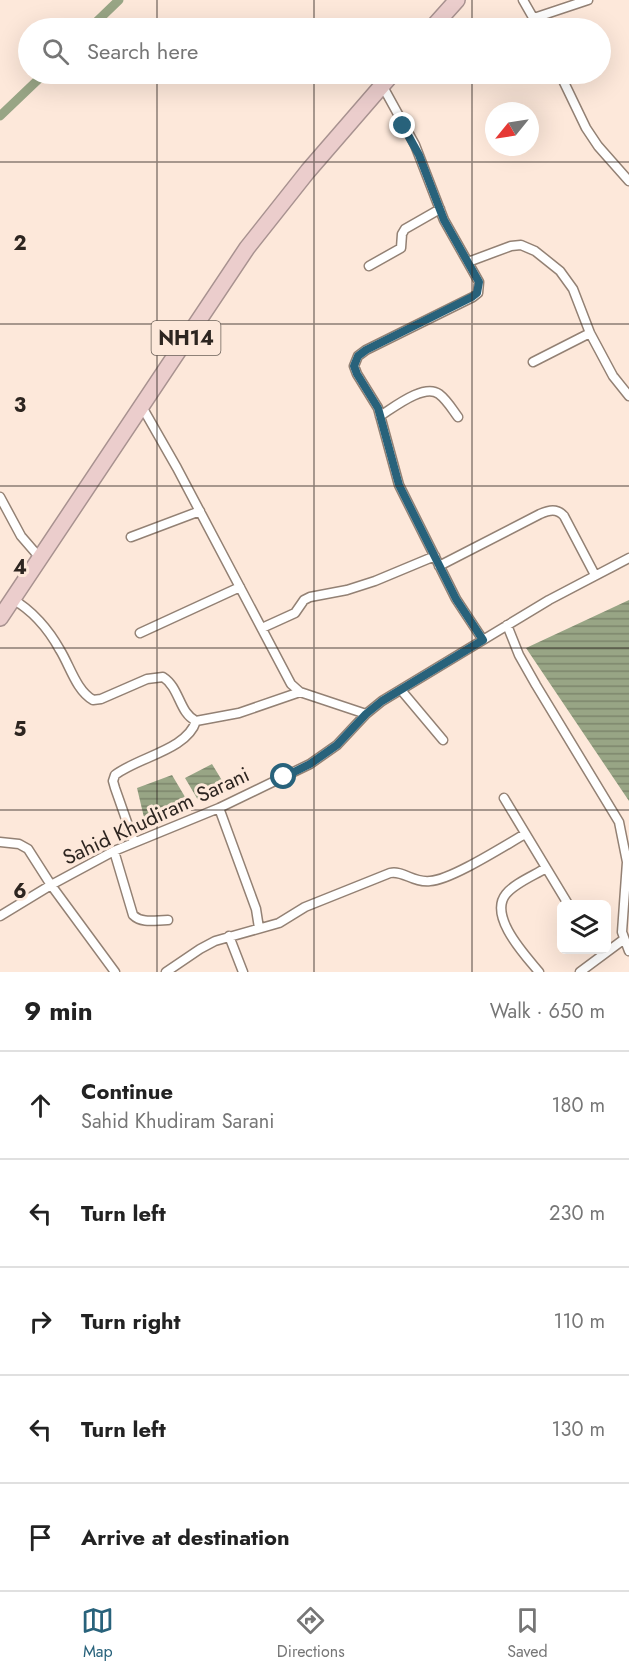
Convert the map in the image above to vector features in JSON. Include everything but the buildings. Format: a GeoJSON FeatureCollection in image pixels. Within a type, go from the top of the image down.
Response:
{"type":"FeatureCollection","features":[{"type":"Feature","properties":{"kind":"highway"},"geometry":{"type":"LineString","coordinates":[[441,18],[458,0]]}},
{"type":"Feature","properties":{"kind":"highway","name":"NH14"},"geometry":{"type":"LineString","coordinates":[[4,609],[259,232],[383,84]]}},
{"type":"Feature","properties":{"kind":"street"},"geometry":{"type":"LineString","coordinates":[[523,0],[534,18],[588,0]]}},
{"type":"Feature","properties":{"kind":"street"},"geometry":{"type":"LineString","coordinates":[[389,84],[449,231],[479,282],[477,293],[366,350],[355,360],[357,374],[375,402],[399,485],[456,599],[483,640]]}},
{"type":"Feature","properties":{"kind":"street"},"geometry":{"type":"LineString","coordinates":[[565,84],[586,128],[598,146],[629,181]]}},
{"type":"Feature","properties":{"kind":"street"},"geometry":{"type":"LineString","coordinates":[[369,267],[401,248],[402,234],[405,229],[440,209]]}},
{"type":"Feature","properties":{"kind":"street"},"geometry":{"type":"LineString","coordinates":[[468,262],[511,246],[526,246],[560,271],[568,280],[590,333],[613,376],[629,396]]}},
{"type":"Feature","properties":{"kind":"street"},"geometry":{"type":"LineString","coordinates":[[533,362],[590,333]]}},
{"type":"Feature","properties":{"kind":"street"},"geometry":{"type":"LineString","coordinates":[[380,417],[415,394],[434,391],[441,395],[458,417]]}},
{"type":"Feature","properties":{"kind":"street"},"geometry":{"type":"LineString","coordinates":[[141,405],[291,684],[300,692],[366,714]]}},
{"type":"Feature","properties":{"kind":"street"},"geometry":{"type":"LineString","coordinates":[[0,497],[21,536],[40,558]]}},
{"type":"Feature","properties":{"kind":"street"},"geometry":{"type":"LineString","coordinates":[[440,566],[540,514],[553,510],[564,516],[595,575]]}},
{"type":"Feature","properties":{"kind":"street"},"geometry":{"type":"LineString","coordinates":[[131,537],[200,511]]}},
{"type":"Feature","properties":{"kind":"street"},"geometry":{"type":"LineString","coordinates":[[262,628],[295,613],[304,600],[310,597],[346,590],[375,581],[435,556]]}},
{"type":"Feature","properties":{"kind":"street","name":"Sahid Khudiram Sarani"},"geometry":{"type":"LineString","coordinates":[[0,916],[114,851],[219,808],[310,764],[337,745],[366,714],[401,690],[507,625],[629,558]]}},
{"type":"Feature","properties":{"kind":"street"},"geometry":{"type":"LineString","coordinates":[[140,633],[240,587]]}},
{"type":"Feature","properties":{"kind":"street"},"geometry":{"type":"LineString","coordinates":[[4,609],[24,605],[33,614],[54,640],[83,693],[93,700],[101,699],[147,679],[163,677],[173,685],[187,713],[191,719],[196,721],[240,713],[300,692]]}},
{"type":"Feature","properties":{"kind":"street"},"geometry":{"type":"LineString","coordinates":[[507,625],[530,675],[619,822],[628,861],[627,907],[622,932],[627,947],[611,951]]}},
{"type":"Feature","properties":{"kind":"street"},"geometry":{"type":"LineString","coordinates":[[401,690],[443,740]]}},
{"type":"Feature","properties":{"kind":"street"},"geometry":{"type":"LineString","coordinates":[[134,842],[113,781],[116,776],[185,739],[194,729],[196,721]]}},
{"type":"Feature","properties":{"kind":"street"},"geometry":{"type":"LineString","coordinates":[[504,798],[566,900]]}},
{"type":"Feature","properties":{"kind":"street"},"geometry":{"type":"LineString","coordinates":[[219,808],[256,909],[259,928]]}},
{"type":"Feature","properties":{"kind":"street"},"geometry":{"type":"LineString","coordinates":[[619,822],[629,819]]}},
{"type":"Feature","properties":{"kind":"street"},"geometry":{"type":"LineString","coordinates":[[166,972],[200,949],[230,936],[279,923],[305,907],[394,872],[417,881],[438,880],[525,834]]}},
{"type":"Feature","properties":{"kind":"street"},"geometry":{"type":"LineString","coordinates":[[0,842],[19,843],[28,849],[51,885],[115,972]]}},
{"type":"Feature","properties":{"kind":"street"},"geometry":{"type":"LineString","coordinates":[[114,851],[132,915],[137,920],[143,921],[168,920]]}},
{"type":"Feature","properties":{"kind":"street"},"geometry":{"type":"LineString","coordinates":[[538,972],[508,930],[501,913],[501,903],[513,888],[546,868]]}},
{"type":"Feature","properties":{"kind":"street"},"geometry":{"type":"LineString","coordinates":[[230,936],[243,972]]}},
{"type":"Feature","properties":{"kind":"street"},"geometry":{"type":"LineString","coordinates":[[580,972],[597,954]]}},
{"type":"Feature","properties":{"kind":"shaded area"},"geometry":{"type":"Polygon","coordinates":[[[629,600],[629,801],[526,648],[629,600]]]}},
{"type":"Feature","properties":{"kind":"shaded area"},"geometry":{"type":"Polygon","coordinates":[[[212,764],[226,787],[198,800],[185,778],[212,764]]]}},
{"type":"Feature","properties":{"kind":"shaded area"},"geometry":{"type":"Polygon","coordinates":[[[172,775],[191,807],[146,826],[137,788],[172,775]]]}},
{"type":"Feature","properties":{"kind":"waterway"},"geometry":{"type":"LineString","coordinates":[[100,18],[119,0]]}},
{"type":"Feature","properties":{"kind":"waterway"},"geometry":{"type":"LineString","coordinates":[[0,116],[34,84]]}},
{"type":"Feature","properties":{"kind":"route"},"geometry":{"type":"LineString","coordinates":[[284,777],[310,764],[337,745],[373,707],[483,640],[456,599],[399,485],[378,408],[354,366],[355,360],[366,350],[472,297],[477,293],[479,287],[474,272],[449,231],[419,155],[403,126]]}}]}
